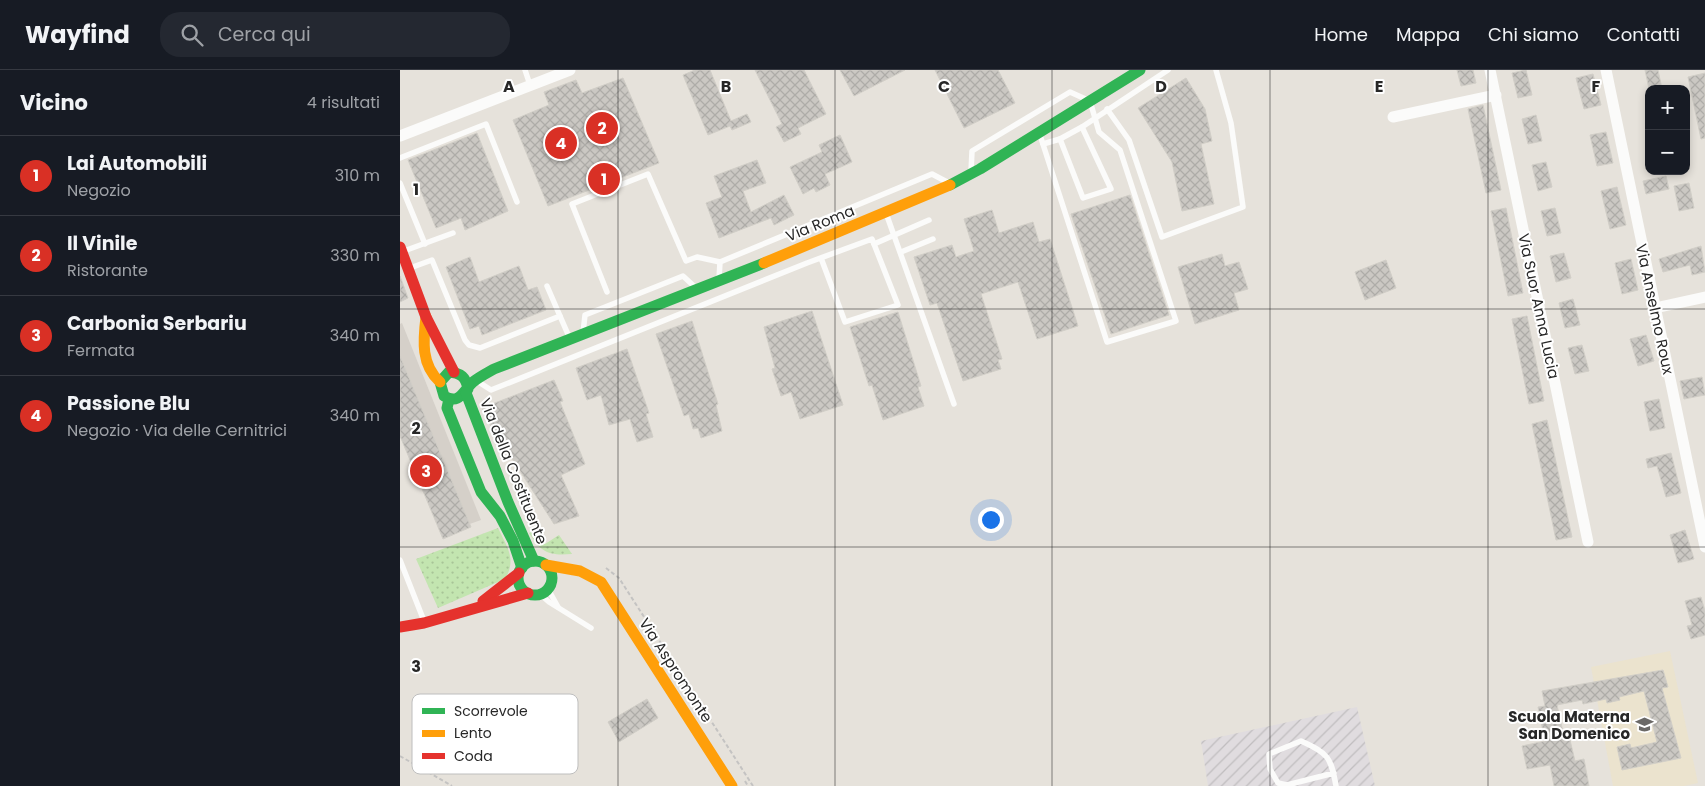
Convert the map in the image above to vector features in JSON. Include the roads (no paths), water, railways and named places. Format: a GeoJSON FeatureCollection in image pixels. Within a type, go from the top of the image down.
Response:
{"type":"FeatureCollection","features":[{"type":"Feature","properties":{"kind":"main road","name":"Via Roma"},"geometry":{"type":"LineString","coordinates":[[470,387],[494,369],[698,290],[886,213],[950,184],[1041,138],[1090,101],[1140,70]]}},
{"type":"Feature","properties":{"kind":"main road"},"geometry":{"type":"LineString","coordinates":[[401,249],[426,317],[456,372],[466,379],[470,387],[459,399],[449,399],[442,393],[440,382],[445,375],[456,372]]}},
{"type":"Feature","properties":{"kind":"main road"},"geometry":{"type":"LineString","coordinates":[[426,317],[423,350],[434,378],[440,382]]}},
{"type":"Feature","properties":{"kind":"main road","name":"Via Roma"},"geometry":{"type":"LineString","coordinates":[[456,372],[494,369]]}},
{"type":"Feature","properties":{"kind":"main road","name":"Via della Costituente"},"geometry":{"type":"LineString","coordinates":[[470,387],[505,493],[534,561]]}},
{"type":"Feature","properties":{"kind":"main road","name":"Via della Costituente"},"geometry":{"type":"LineString","coordinates":[[449,399],[447,408],[481,492],[500,516],[513,541],[520,571]]}},
{"type":"Feature","properties":{"kind":"main road"},"geometry":{"type":"LineString","coordinates":[[488,502],[501,500],[505,493]]}},
{"type":"Feature","properties":{"kind":"main road"},"geometry":{"type":"LineString","coordinates":[[461,613],[494,594],[534,561],[546,565],[552,575],[542,590]]}},
{"type":"Feature","properties":{"kind":"main road","name":"Via Aspromonte"},"geometry":{"type":"LineString","coordinates":[[546,565],[573,570],[601,582],[732,786]]}},
{"type":"Feature","properties":{"kind":"main road"},"geometry":{"type":"LineString","coordinates":[[520,571],[521,587],[542,590]]}},
{"type":"Feature","properties":{"kind":"main road"},"geometry":{"type":"LineString","coordinates":[[400,627],[424,623],[542,590],[576,576],[590,576]]}},
{"type":"Feature","properties":{"kind":"street"},"geometry":{"type":"LineString","coordinates":[[530,85],[543,70]]}},
{"type":"Feature","properties":{"kind":"street"},"geometry":{"type":"LineString","coordinates":[[400,136],[570,70]]}},
{"type":"Feature","properties":{"kind":"street","name":"Via Suor Anna Lucia"},"geometry":{"type":"LineString","coordinates":[[1490,70],[1588,542]]}},
{"type":"Feature","properties":{"kind":"street","name":"Via Anselmo Roux"},"geometry":{"type":"LineString","coordinates":[[1606,70],[1705,547]]}},
{"type":"Feature","properties":{"kind":"street"},"geometry":{"type":"LineString","coordinates":[[1393,117],[1496,95]]}},
{"type":"Feature","properties":{"kind":"street"},"geometry":{"type":"LineString","coordinates":[[1655,308],[1705,297]]}},
{"type":"Feature","properties":{"kind":"lane"},"geometry":{"type":"LineString","coordinates":[[525,70],[530,85]]}},
{"type":"Feature","properties":{"kind":"lane"},"geometry":{"type":"LineString","coordinates":[[971,174],[972,151],[1070,92],[1090,101],[1095,116],[1099,132],[1120,150],[1176,320],[1107,342],[1041,138],[1060,140],[1095,116],[1168,70]]}},
{"type":"Feature","properties":{"kind":"lane"},"geometry":{"type":"LineString","coordinates":[[1107,109],[1129,140],[1162,237],[1243,207],[1231,123],[1216,70]]}},
{"type":"Feature","properties":{"kind":"lane"},"geometry":{"type":"LineString","coordinates":[[1111,88],[1120,101]]}},
{"type":"Feature","properties":{"kind":"lane"},"geometry":{"type":"LineString","coordinates":[[400,158],[486,124],[517,202]]}},
{"type":"Feature","properties":{"kind":"lane"},"geometry":{"type":"LineString","coordinates":[[1060,140],[1082,198],[1111,189],[1082,126]]}},
{"type":"Feature","properties":{"kind":"lane"},"geometry":{"type":"LineString","coordinates":[[607,292],[572,204],[648,174],[686,261],[697,257],[720,262],[932,174],[950,184]]}},
{"type":"Feature","properties":{"kind":"lane"},"geometry":{"type":"LineString","coordinates":[[400,183],[425,244]]}},
{"type":"Feature","properties":{"kind":"lane"},"geometry":{"type":"LineString","coordinates":[[886,213],[954,404]]}},
{"type":"Feature","properties":{"kind":"lane"},"geometry":{"type":"LineString","coordinates":[[874,244],[929,220]]}},
{"type":"Feature","properties":{"kind":"lane"},"geometry":{"type":"LineString","coordinates":[[401,249],[425,244],[453,233]]}},
{"type":"Feature","properties":{"kind":"lane"},"geometry":{"type":"LineString","coordinates":[[470,387],[491,390],[751,285],[807,263],[872,239],[898,305],[845,322],[821,258]]}},
{"type":"Feature","properties":{"kind":"lane"},"geometry":{"type":"LineString","coordinates":[[901,252],[933,239]]}},
{"type":"Feature","properties":{"kind":"lane"},"geometry":{"type":"LineString","coordinates":[[802,247],[807,263]]}},
{"type":"Feature","properties":{"kind":"lane"},"geometry":{"type":"LineString","coordinates":[[408,269],[432,260],[465,340],[470,345],[480,348],[560,316]]}},
{"type":"Feature","properties":{"kind":"lane"},"geometry":{"type":"LineString","coordinates":[[719,281],[720,262]]}},
{"type":"Feature","properties":{"kind":"lane"},"geometry":{"type":"LineString","coordinates":[[745,270],[751,285]]}},
{"type":"Feature","properties":{"kind":"lane"},"geometry":{"type":"LineString","coordinates":[[583,334],[585,315],[683,276],[698,290]]}},
{"type":"Feature","properties":{"kind":"lane"},"geometry":{"type":"LineString","coordinates":[[547,286],[570,340]]}},
{"type":"Feature","properties":{"kind":"lane"},"geometry":{"type":"LineString","coordinates":[[685,295],[691,309]]}},
{"type":"Feature","properties":{"kind":"lane"},"geometry":{"type":"LineString","coordinates":[[612,304],[633,333]]}},
{"type":"Feature","properties":{"kind":"lane"},"geometry":{"type":"LineString","coordinates":[[546,349],[552,366]]}},
{"type":"Feature","properties":{"kind":"lane"},"geometry":{"type":"LineString","coordinates":[[400,560],[424,623]]}},
{"type":"Feature","properties":{"kind":"lane"},"geometry":{"type":"LineString","coordinates":[[542,590],[559,608],[591,628]]}},
{"type":"Feature","properties":{"kind":"lane"},"geometry":{"type":"LineString","coordinates":[[542,590],[559,608]]}},
{"type":"Feature","properties":{"kind":"lane"},"geometry":{"type":"LineString","coordinates":[[1334,773],[1287,785],[1278,782],[1274,776],[1270,769],[1268,754],[1301,741],[1323,751],[1334,773],[1336,786]]}},
{"type":"Feature","properties":{"kind":"place","name":"Il Vinile"},"geometry":{"type":"Point","coordinates":[602,128]}},
{"type":"Feature","properties":{"kind":"place","name":"Passione Blu"},"geometry":{"type":"Point","coordinates":[561,143]}},
{"type":"Feature","properties":{"kind":"place","name":"Lai Automobili"},"geometry":{"type":"Point","coordinates":[604,179]}},
{"type":"Feature","properties":{"kind":"place","name":"Carbonia Serbariu"},"geometry":{"type":"Point","coordinates":[426,471]}},
{"type":"Feature","properties":{"kind":"place","name":"Scuola Materna San Domenico"},"geometry":{"type":"Point","coordinates":[1644,725]}}]}
